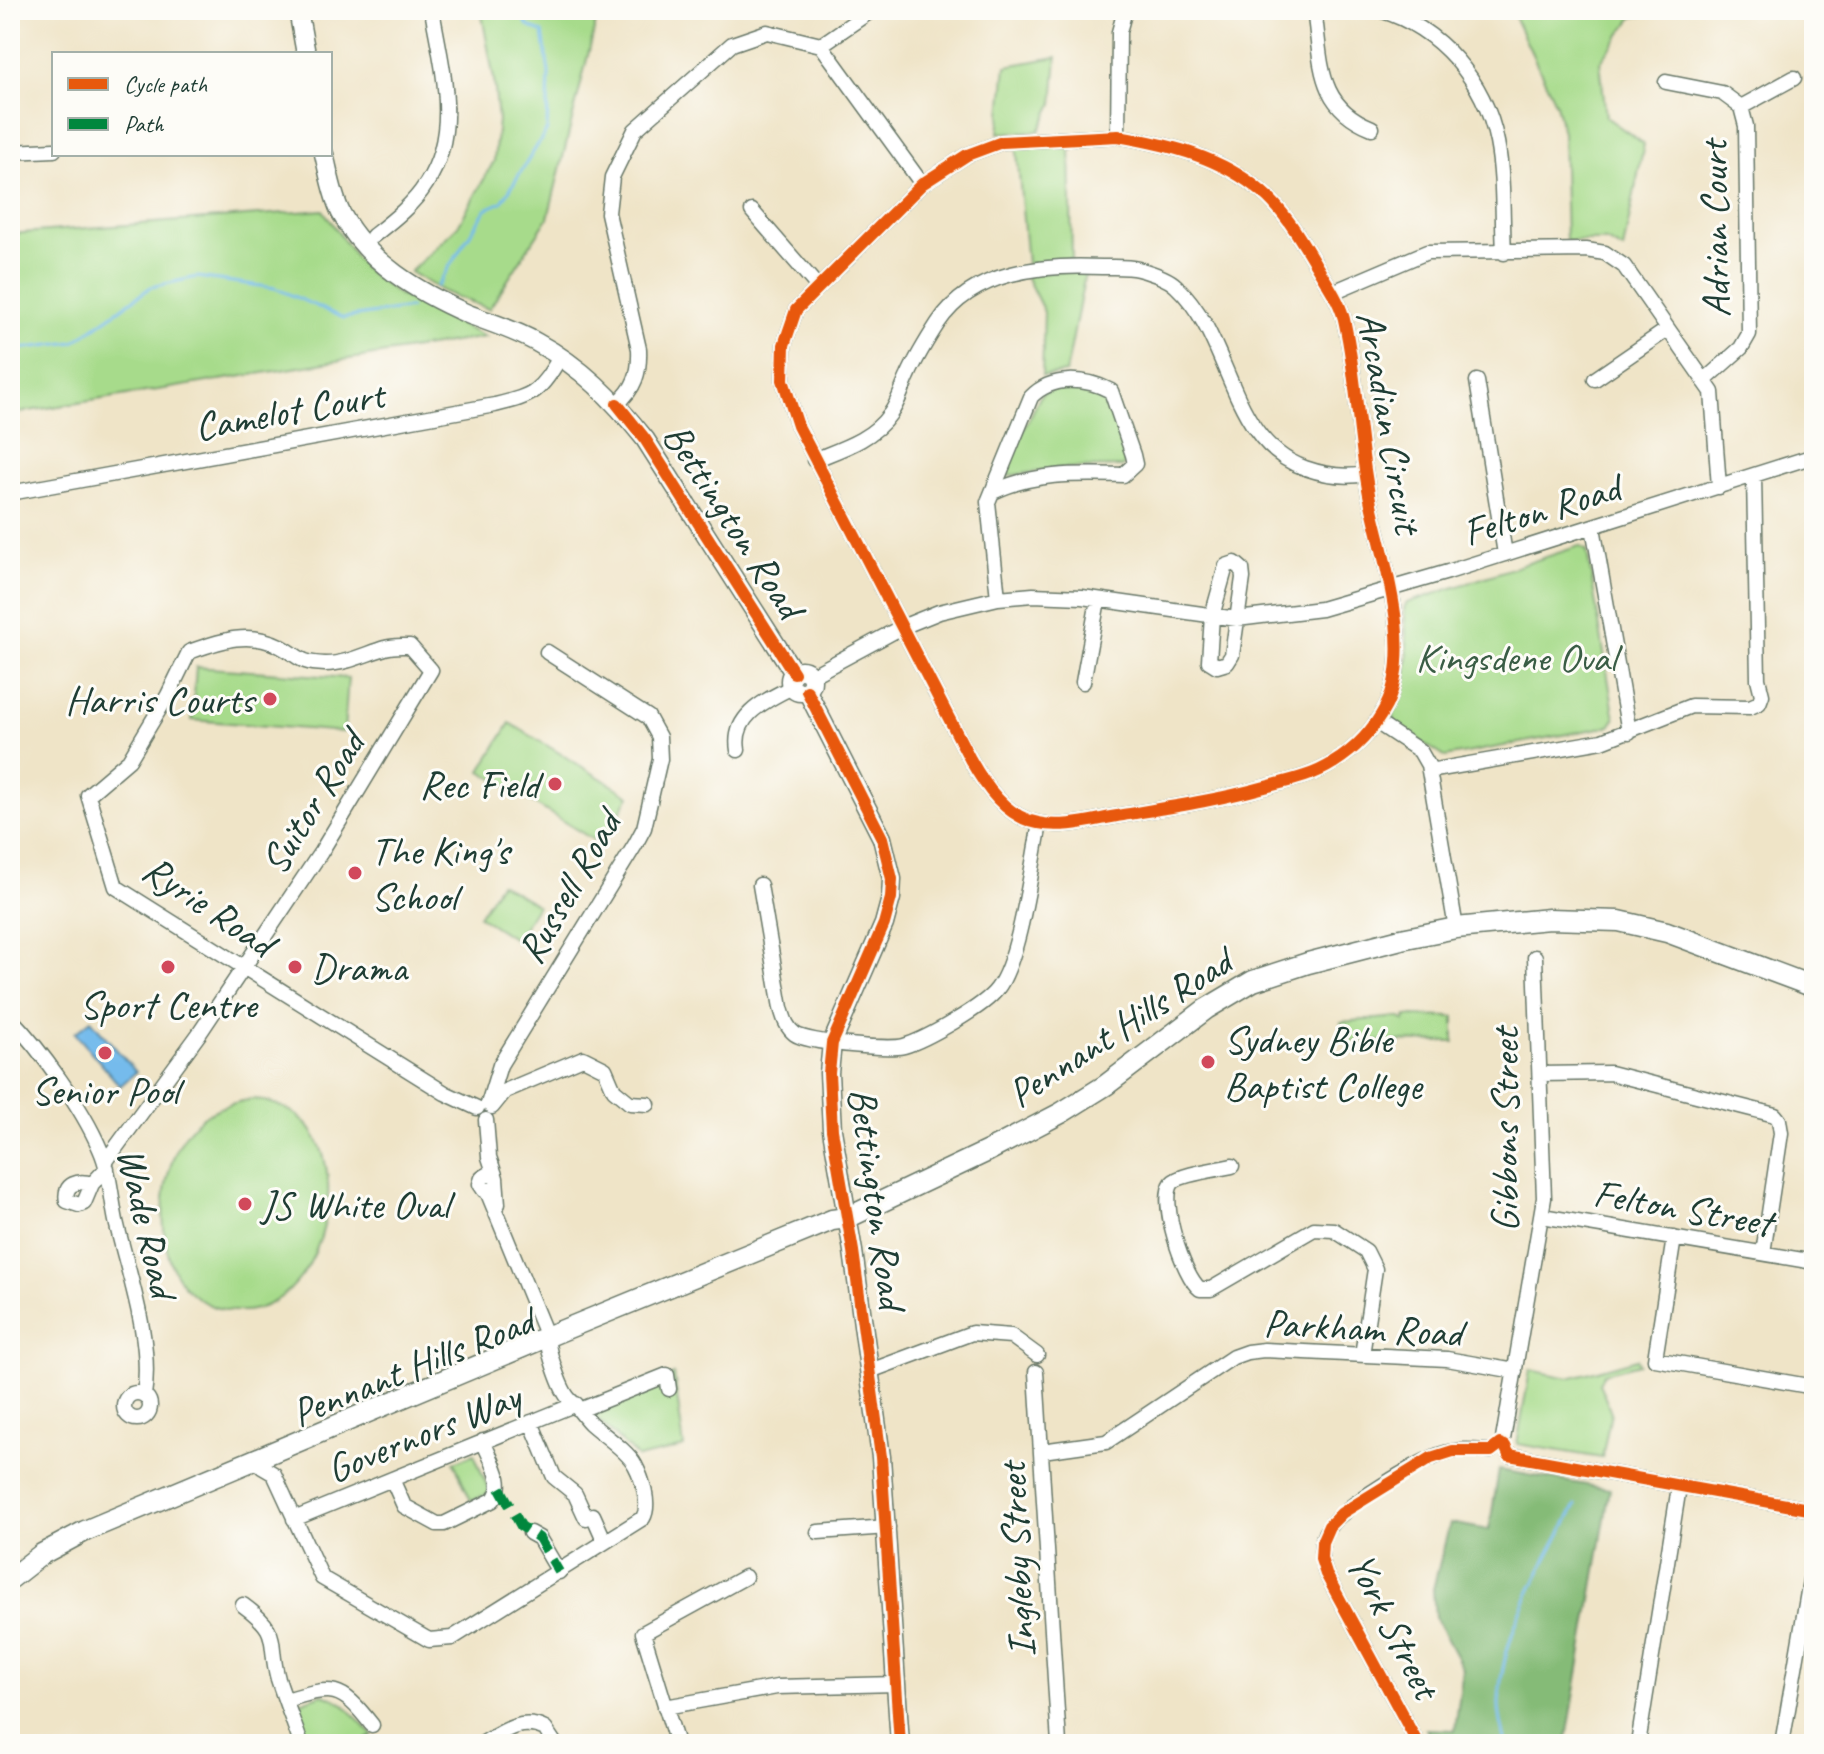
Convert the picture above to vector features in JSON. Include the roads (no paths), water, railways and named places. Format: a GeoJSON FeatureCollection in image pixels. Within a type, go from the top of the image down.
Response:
{"type":"FeatureCollection","features":[{"type":"Feature","properties":{"kind":"highway","name":"Pennant Hills Road"},"geometry":{"type":"LineString","coordinates":[[10,1593],[34,1571],[76,1546],[268,1470],[419,1400],[832,1220],[847,1218],[988,1151],[1061,1113],[1106,1085],[1206,1009],[1253,981],[1352,951],[1456,928],[1549,919],[1619,921],[1667,932],[1814,987]]}},
{"type":"Feature","properties":{"kind":"highway","name":"Pennant Hills Road"},"geometry":{"type":"LineString","coordinates":[[10,1579],[42,1554],[85,1531],[550,1344]]}},
{"type":"Feature","properties":{"kind":"main road"},"geometry":{"type":"LineString","coordinates":[[298,10],[306,52]]}},
{"type":"Feature","properties":{"kind":"main road","name":"Bettington Road"},"geometry":{"type":"LineString","coordinates":[[325,156],[341,211],[373,256],[388,269],[429,295],[517,332],[561,356],[600,386],[617,404],[645,439],[801,682],[882,838],[892,879],[891,898],[884,924],[832,1043],[829,1073],[830,1116],[870,1371],[888,1527],[900,1744]]}},
{"type":"Feature","properties":{"kind":"street"},"geometry":{"type":"LineString","coordinates":[[373,236],[404,211],[427,183],[446,135],[447,98],[432,10]]}},
{"type":"Feature","properties":{"kind":"street"},"geometry":{"type":"LineString","coordinates":[[821,45],[872,10]]}},
{"type":"Feature","properties":{"kind":"street"},"geometry":{"type":"LineString","coordinates":[[1118,136],[1119,32],[1125,10]]}},
{"type":"Feature","properties":{"kind":"street"},"geometry":{"type":"LineString","coordinates":[[1314,10],[1327,91],[1340,110],[1355,122],[1372,128]]}},
{"type":"Feature","properties":{"kind":"street"},"geometry":{"type":"LineString","coordinates":[[1380,10],[1405,18],[1437,41],[1453,56],[1478,90],[1497,142],[1504,253]]}},
{"type":"Feature","properties":{"kind":"street"},"geometry":{"type":"LineString","coordinates":[[617,404],[637,379],[640,362],[608,213],[612,177],[635,130],[732,44],[767,32],[821,45],[922,184]]}},
{"type":"Feature","properties":{"kind":"street","name":"Adrian Court"},"geometry":{"type":"LineString","coordinates":[[1741,107],[1794,78]]}},
{"type":"Feature","properties":{"kind":"street","name":"Adrian Court"},"geometry":{"type":"LineString","coordinates":[[1666,82],[1722,93],[1741,107],[1746,126],[1749,334],[1741,348],[1704,381]]}},
{"type":"Feature","properties":{"kind":"street","name":"Arcadian Circuit"},"geometry":{"type":"LineString","coordinates":[[1118,136],[1170,145],[1218,163],[1264,193],[1299,235],[1333,292],[1345,322],[1365,474],[1389,590],[1399,661],[1388,702],[1356,747],[1332,764],[1299,778],[1208,801],[1074,823],[1040,824],[1026,819],[1001,802],[984,785],[814,460],[798,426],[783,380],[784,345],[796,310],[922,184],[967,155],[1002,142],[1118,136]]}},
{"type":"Feature","properties":{"kind":"street"},"geometry":{"type":"LineString","coordinates":[[10,152],[52,150]]}},
{"type":"Feature","properties":{"kind":"street"},"geometry":{"type":"LineString","coordinates":[[752,211],[818,287]]}},
{"type":"Feature","properties":{"kind":"street"},"geometry":{"type":"LineString","coordinates":[[1333,292],[1427,252],[1594,250],[1612,256],[1624,266],[1712,392],[1719,487]]}},
{"type":"Feature","properties":{"kind":"street"},"geometry":{"type":"LineString","coordinates":[[814,460],[863,439],[890,414],[940,320],[974,288],[1019,271],[1070,265],[1136,268],[1174,283],[1192,303],[1247,416],[1267,446],[1291,463],[1322,474],[1346,477],[1365,474]]}},
{"type":"Feature","properties":{"kind":"street"},"geometry":{"type":"LineString","coordinates":[[1595,379],[1668,329]]}},
{"type":"Feature","properties":{"kind":"street","name":"Camelot Court"},"geometry":{"type":"LineString","coordinates":[[10,493],[512,401],[538,390],[561,356]]}},
{"type":"Feature","properties":{"kind":"street"},"geometry":{"type":"LineString","coordinates":[[993,492],[1010,484],[1058,473],[1123,475],[1131,470],[1135,464],[1133,455],[1111,391],[1094,382],[1073,380],[1039,389],[1031,397],[988,502],[998,598]]}},
{"type":"Feature","properties":{"kind":"street"},"geometry":{"type":"LineString","coordinates":[[1477,381],[1505,554]]}},
{"type":"Feature","properties":{"kind":"street","name":"Felton Road"},"geometry":{"type":"LineString","coordinates":[[738,750],[736,737],[741,722],[751,711],[902,627],[939,612],[998,598],[1033,595],[1098,600],[1237,619],[1321,609],[1814,456]]}},
{"type":"Feature","properties":{"kind":"street"},"geometry":{"type":"LineString","coordinates":[[1429,771],[1602,741],[1691,706],[1750,707],[1761,699],[1754,476]]}},
{"type":"Feature","properties":{"kind":"street"},"geometry":{"type":"LineString","coordinates":[[1593,527],[1629,732]]}},
{"type":"Feature","properties":{"kind":"street"},"geometry":{"type":"LineString","coordinates":[[1235,563],[1242,569],[1243,578],[1232,655],[1227,663],[1217,666],[1209,661],[1212,616],[1226,566],[1235,563]]}},
{"type":"Feature","properties":{"kind":"street"},"geometry":{"type":"LineString","coordinates":[[1083,682],[1098,600]]}},
{"type":"Feature","properties":{"kind":"street","name":"Ryrie Road"},"geometry":{"type":"LineString","coordinates":[[431,670],[410,646],[388,646],[361,657],[329,664],[303,663],[280,646],[252,637],[226,639],[189,652],[168,695],[129,760],[88,795],[116,887],[445,1093],[486,1110]]}},
{"type":"Feature","properties":{"kind":"street","name":"Russell Road"},"geometry":{"type":"LineString","coordinates":[[547,652],[648,717],[659,737],[660,759],[644,828],[500,1065],[486,1110],[491,1183],[498,1217],[550,1344]]}},
{"type":"Feature","properties":{"kind":"street","name":"Suitor Road"},"geometry":{"type":"LineString","coordinates":[[92,1184],[199,1034],[321,852],[431,670]]}},
{"type":"Feature","properties":{"kind":"street"},"geometry":{"type":"LineString","coordinates":[[1376,722],[1420,751],[1429,771],[1456,928]]}},
{"type":"Feature","properties":{"kind":"street"},"geometry":{"type":"LineString","coordinates":[[760,885],[786,1024],[802,1037],[832,1043],[883,1047],[905,1045],[985,1002],[998,989],[1015,949],[1040,824]]}},
{"type":"Feature","properties":{"kind":"street","name":"Gibbons Street"},"geometry":{"type":"LineString","coordinates":[[1501,1451],[1542,1216],[1535,957]]}},
{"type":"Feature","properties":{"kind":"street","name":"Wade Road"},"geometry":{"type":"LineString","coordinates":[[10,1018],[77,1107],[92,1130],[106,1165],[137,1308],[146,1372],[138,1395]]}},
{"type":"Feature","properties":{"kind":"street"},"geometry":{"type":"LineString","coordinates":[[486,1110],[505,1091],[583,1058],[605,1069],[614,1090],[630,1103],[648,1104]]}},
{"type":"Feature","properties":{"kind":"street"},"geometry":{"type":"LineString","coordinates":[[1540,1074],[1610,1073],[1775,1115],[1781,1133],[1763,1253]]}},
{"type":"Feature","properties":{"kind":"street"},"geometry":{"type":"LineString","coordinates":[[1232,1166],[1182,1177],[1170,1186],[1176,1245],[1193,1283],[1200,1289],[1211,1289],[1314,1229],[1334,1230],[1362,1247],[1373,1262],[1374,1277],[1362,1355]]}},
{"type":"Feature","properties":{"kind":"street","name":"Felton Street"},"geometry":{"type":"LineString","coordinates":[[1542,1216],[1814,1262]]}},
{"type":"Feature","properties":{"kind":"street"},"geometry":{"type":"LineString","coordinates":[[1674,1238],[1655,1359],[1814,1387]]}},
{"type":"Feature","properties":{"kind":"street"},"geometry":{"type":"LineString","coordinates":[[870,1371],[972,1333],[1011,1336],[1037,1355]]}},
{"type":"Feature","properties":{"kind":"street"},"geometry":{"type":"LineString","coordinates":[[268,1470],[322,1578],[429,1640],[452,1638],[643,1518],[647,1511],[635,1463],[587,1420],[578,1407],[577,1396],[550,1344]]}},
{"type":"Feature","properties":{"kind":"street","name":"Parkham Road"},"geometry":{"type":"LineString","coordinates":[[1042,1451],[1106,1442],[1233,1357],[1247,1352],[1447,1359],[1515,1371]]}},
{"type":"Feature","properties":{"kind":"street","name":"Ingleby Street"},"geometry":{"type":"LineString","coordinates":[[1036,1372],[1059,1744]]}},
{"type":"Feature","properties":{"kind":"street","name":"Governors Way"},"geometry":{"type":"LineString","coordinates":[[294,1519],[531,1422],[667,1375],[669,1389]]}},
{"type":"Feature","properties":{"kind":"street"},"geometry":{"type":"LineString","coordinates":[[531,1422],[554,1477],[575,1494],[586,1518],[593,1515],[605,1542]]}},
{"type":"Feature","properties":{"kind":"street"},"geometry":{"type":"LineString","coordinates":[[392,1479],[404,1506],[433,1523],[444,1524],[493,1500],[499,1493],[499,1482],[483,1441]]}},
{"type":"Feature","properties":{"kind":"street","name":"York Street"},"geometry":{"type":"LineString","coordinates":[[1418,1744],[1326,1574],[1321,1559],[1322,1542],[1329,1526],[1342,1513],[1431,1458],[1453,1451],[1501,1451],[1679,1487],[1814,1510]]}},
{"type":"Feature","properties":{"kind":"street"},"geometry":{"type":"LineString","coordinates":[[1638,1744],[1679,1487]]}},
{"type":"Feature","properties":{"kind":"street"},"geometry":{"type":"LineString","coordinates":[[818,1532],[888,1527]]}},
{"type":"Feature","properties":{"kind":"street"},"geometry":{"type":"LineString","coordinates":[[530,1533],[539,1538],[559,1572]]}},
{"type":"Feature","properties":{"kind":"street"},"geometry":{"type":"LineString","coordinates":[[1782,1744],[1814,1557]]}},
{"type":"Feature","properties":{"kind":"street"},"geometry":{"type":"LineString","coordinates":[[677,1744],[643,1633],[745,1577]]}},
{"type":"Feature","properties":{"kind":"street"},"geometry":{"type":"LineString","coordinates":[[243,1605],[263,1620],[271,1633],[277,1675],[301,1744]]}},
{"type":"Feature","properties":{"kind":"street"},"geometry":{"type":"LineString","coordinates":[[665,1707],[777,1687],[897,1684]]}},
{"type":"Feature","properties":{"kind":"street"},"geometry":{"type":"LineString","coordinates":[[286,1700],[331,1690],[350,1699],[372,1725]]}},
{"type":"Feature","properties":{"kind":"street"},"geometry":{"type":"LineString","coordinates":[[482,1744],[510,1728],[524,1724],[545,1729],[555,1744]]}},
{"type":"Feature","properties":{"kind":"water","name":"Senior Pool"},"geometry":{"type":"Polygon","coordinates":[[[91,1020],[136,1072],[120,1086],[75,1033],[91,1020]]]}},
{"type":"Feature","properties":{"kind":"waterway"},"geometry":{"type":"LineString","coordinates":[[437,286],[486,209],[502,202],[547,130],[549,73],[543,33],[528,26],[519,10]]}},
{"type":"Feature","properties":{"kind":"waterway"},"geometry":{"type":"LineString","coordinates":[[10,350],[74,342],[151,287],[197,277],[275,288],[343,318],[410,308]]}},
{"type":"Feature","properties":{"kind":"waterway"},"geometry":{"type":"LineString","coordinates":[[1506,1744],[1499,1706],[1508,1649],[1526,1599],[1576,1505]]}},
{"type":"Feature","properties":{"kind":"place","name":"Harris Courts"},"geometry":{"type":"Point","coordinates":[270,699]}},
{"type":"Feature","properties":{"kind":"place","name":"Rec Field"},"geometry":{"type":"Point","coordinates":[555,784]}},
{"type":"Feature","properties":{"kind":"place","name":"The King's School"},"geometry":{"type":"Point","coordinates":[355,873]}},
{"type":"Feature","properties":{"kind":"place","name":"Sport Centre"},"geometry":{"type":"Point","coordinates":[168,967]}},
{"type":"Feature","properties":{"kind":"place","name":"Drama"},"geometry":{"type":"Point","coordinates":[295,967]}},
{"type":"Feature","properties":{"kind":"place","name":"Senior Pool"},"geometry":{"type":"Point","coordinates":[105,1053]}},
{"type":"Feature","properties":{"kind":"place","name":"Sydney Bible Baptist College"},"geometry":{"type":"Point","coordinates":[1208,1062]}},
{"type":"Feature","properties":{"kind":"place","name":"JS White Oval"},"geometry":{"type":"Point","coordinates":[245,1204]}},
{"type":"Feature","properties":{"kind":"park label","name":"Kingsdene Oval"},"geometry":{"type":"Point","coordinates":[1516,657]}}]}
